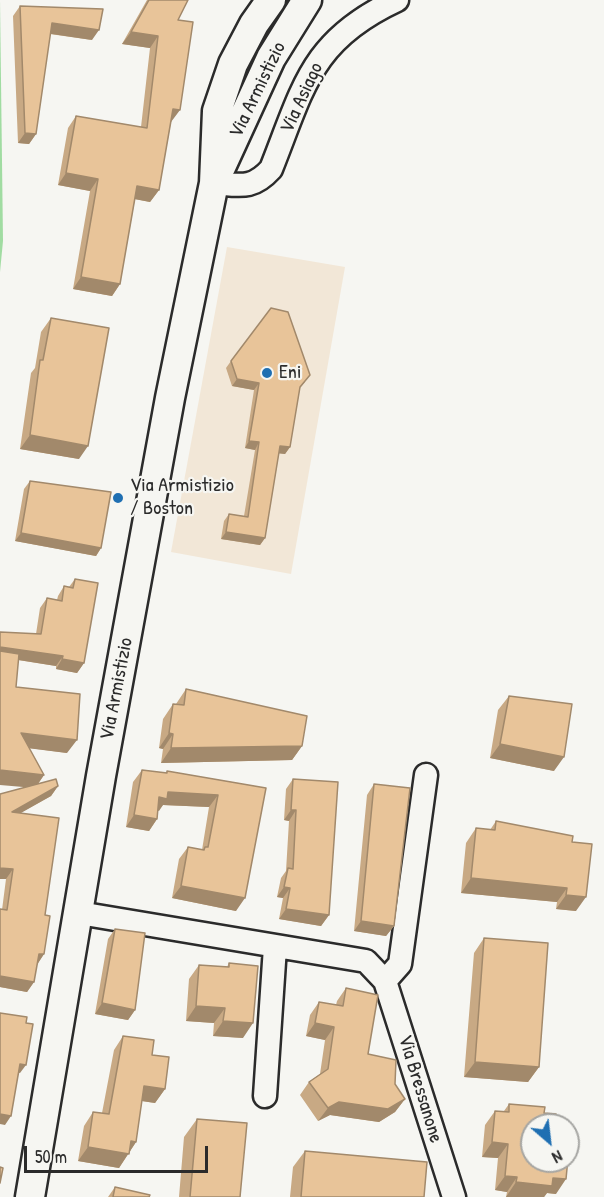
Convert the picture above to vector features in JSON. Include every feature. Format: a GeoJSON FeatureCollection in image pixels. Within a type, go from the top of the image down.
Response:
{"type":"FeatureCollection","features":[{"type":"Feature","properties":{"kind":"street","name":"Via Armistizio"},"geometry":{"type":"LineString","coordinates":[[30,1197],[100,776],[170,398],[214,183],[217,111],[233,64],[254,24],[271,0]]}},
{"type":"Feature","properties":{"kind":"street","name":"Via Armistizio"},"geometry":{"type":"LineString","coordinates":[[214,183],[271,58],[307,0]]}},
{"type":"Feature","properties":{"kind":"street","name":"Via Asiago"},"geometry":{"type":"LineString","coordinates":[[214,183],[242,186],[259,182],[271,169],[315,63],[338,36],[366,14],[397,0]]}},
{"type":"Feature","properties":{"kind":"street"},"geometry":{"type":"LineString","coordinates":[[385,981],[400,964],[426,775]]}},
{"type":"Feature","properties":{"kind":"street","name":"Via Bressanone"},"geometry":{"type":"LineString","coordinates":[[79,913],[366,961],[385,981],[454,1197]]}},
{"type":"Feature","properties":{"kind":"street"},"geometry":{"type":"LineString","coordinates":[[265,1096],[274,947]]}},
{"type":"Feature","properties":{"kind":"shaded area"},"geometry":{"type":"Polygon","coordinates":[[[227,247],[345,267],[291,574],[171,552],[227,247]]]}},
{"type":"Feature","properties":{"kind":"green space"},"geometry":{"type":"Polygon","coordinates":[[[0,0],[3,241],[0,272],[0,0]]]}},
{"type":"Feature","properties":{"kind":"building"},"geometry":{"type":"Polygon","coordinates":[[[149,0],[188,0],[178,20],[193,22],[180,110],[173,109],[159,190],[137,186],[120,284],[81,277],[98,179],[66,173],[76,116],[147,128],[158,36],[131,32],[149,0]]]}},
{"type":"Feature","properties":{"kind":"building"},"geometry":{"type":"Polygon","coordinates":[[[20,6],[103,9],[99,30],[52,23],[36,134],[25,133],[20,6]]]}},
{"type":"Feature","properties":{"kind":"building"},"geometry":{"type":"Polygon","coordinates":[[[271,308],[288,312],[310,375],[300,387],[290,447],[280,446],[265,538],[226,532],[229,514],[248,517],[259,442],[249,441],[259,383],[237,379],[231,361],[271,308]]]}},
{"type":"Feature","properties":{"kind":"building"},"geometry":{"type":"Polygon","coordinates":[[[51,318],[109,328],[88,446],[30,435],[40,360],[43,360],[51,318]]]}},
{"type":"Feature","properties":{"kind":"building"},"geometry":{"type":"Polygon","coordinates":[[[30,481],[111,492],[101,548],[21,533],[30,481]]]}},
{"type":"Feature","properties":{"kind":"building"},"geometry":{"type":"Polygon","coordinates":[[[75,579],[98,583],[84,663],[62,659],[63,656],[0,647],[0,632],[41,634],[47,598],[62,601],[64,586],[73,588],[75,579]]]}},
{"type":"Feature","properties":{"kind":"building"},"geometry":{"type":"Polygon","coordinates":[[[0,651],[19,654],[16,687],[80,694],[77,740],[21,733],[44,775],[0,770],[0,651]]]}},
{"type":"Feature","properties":{"kind":"building"},"geometry":{"type":"Polygon","coordinates":[[[186,689],[307,716],[302,746],[171,748],[173,734],[169,733],[173,704],[184,705],[186,689]]]}},
{"type":"Feature","properties":{"kind":"building"},"geometry":{"type":"Polygon","coordinates":[[[509,696],[572,704],[564,757],[500,744],[509,696]]]}},
{"type":"Feature","properties":{"kind":"building"},"geometry":{"type":"Polygon","coordinates":[[[142,770],[167,773],[167,771],[266,788],[245,898],[181,886],[188,847],[204,850],[208,847],[218,795],[168,792],[167,799],[159,797],[157,819],[134,815],[142,770]]]}},
{"type":"Feature","properties":{"kind":"building"},"geometry":{"type":"Polygon","coordinates":[[[56,779],[58,786],[12,812],[59,818],[45,915],[50,916],[44,954],[39,954],[34,982],[0,976],[0,909],[7,910],[13,869],[0,868],[0,794],[56,779]]]}},
{"type":"Feature","properties":{"kind":"building"},"geometry":{"type":"Polygon","coordinates":[[[293,779],[338,782],[329,915],[286,909],[290,888],[284,887],[288,868],[293,869],[296,810],[291,810],[293,779]]]}},
{"type":"Feature","properties":{"kind":"building"},"geometry":{"type":"Polygon","coordinates":[[[374,784],[410,788],[394,926],[361,921],[374,784]]]}},
{"type":"Feature","properties":{"kind":"building"},"geometry":{"type":"Polygon","coordinates":[[[496,821],[573,836],[572,842],[592,844],[586,897],[566,895],[567,888],[471,878],[476,828],[495,830],[496,821]]]}},
{"type":"Feature","properties":{"kind":"building"},"geometry":{"type":"Polygon","coordinates":[[[115,929],[145,933],[135,1010],[102,1003],[115,929]]]}},
{"type":"Feature","properties":{"kind":"building"},"geometry":{"type":"Polygon","coordinates":[[[484,938],[548,943],[539,1067],[475,1062],[484,938]]]}},
{"type":"Feature","properties":{"kind":"building"},"geometry":{"type":"Polygon","coordinates":[[[229,963],[258,966],[253,1023],[223,1021],[225,1008],[196,1006],[199,965],[229,967],[229,963]]]}},
{"type":"Feature","properties":{"kind":"building"},"geometry":{"type":"Polygon","coordinates":[[[346,988],[378,995],[368,1054],[396,1060],[395,1084],[405,1099],[388,1109],[339,1102],[328,1108],[309,1082],[328,1069],[334,1027],[315,1023],[319,1002],[343,1006],[346,988]]]}},
{"type":"Feature","properties":{"kind":"building"},"geometry":{"type":"Polygon","coordinates":[[[0,1013],[27,1017],[26,1023],[33,1024],[26,1065],[20,1064],[11,1116],[0,1114],[0,1013]]]}},
{"type":"Feature","properties":{"kind":"building"},"geometry":{"type":"Polygon","coordinates":[[[123,1036],[154,1040],[152,1055],[169,1057],[165,1089],[144,1086],[136,1142],[131,1141],[129,1154],[88,1147],[93,1112],[109,1114],[123,1036]]]}},
{"type":"Feature","properties":{"kind":"building"},"geometry":{"type":"Polygon","coordinates":[[[509,1104],[545,1107],[544,1113],[520,1113],[520,1173],[567,1173],[566,1179],[553,1178],[552,1186],[516,1182],[517,1177],[505,1176],[508,1144],[492,1142],[495,1111],[509,1112],[509,1104]]]}},
{"type":"Feature","properties":{"kind":"building"},"geometry":{"type":"Polygon","coordinates":[[[197,1119],[247,1123],[240,1197],[190,1197],[197,1119]]]}},
{"type":"Feature","properties":{"kind":"building"},"geometry":{"type":"Polygon","coordinates":[[[305,1151],[427,1162],[424,1197],[301,1197],[305,1151]]]}},
{"type":"Feature","properties":{"kind":"building"},"geometry":{"type":"Polygon","coordinates":[[[0,1167],[3,1168],[0,1183],[0,1167]]]}},
{"type":"Feature","properties":{"kind":"building"},"geometry":{"type":"Polygon","coordinates":[[[115,1187],[150,1195],[149,1197],[113,1197],[115,1187]]]}},
{"type":"Feature","properties":{"kind":"place","name":"Eni"},"geometry":{"type":"Point","coordinates":[267,373]}},
{"type":"Feature","properties":{"kind":"place","name":"Via Armistizio / Boston"},"geometry":{"type":"Point","coordinates":[118,498]}}]}
